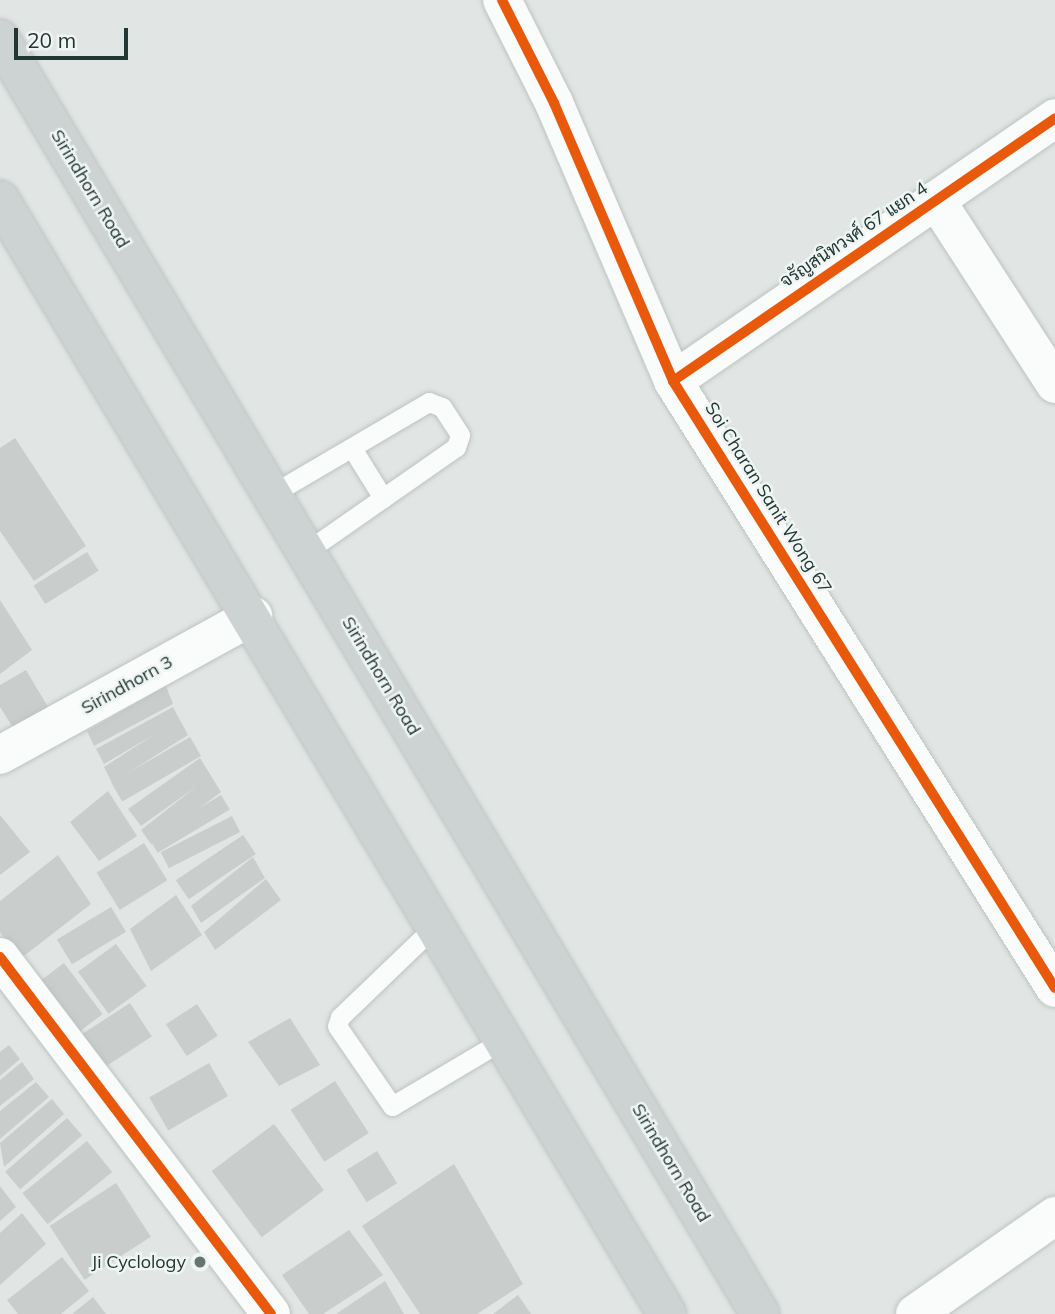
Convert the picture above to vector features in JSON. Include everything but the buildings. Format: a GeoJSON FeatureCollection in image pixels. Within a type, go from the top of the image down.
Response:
{"type":"FeatureCollection","features":[{"type":"Feature","properties":{"kind":"main road","name":"Sirindhorn Road"},"geometry":{"type":"LineString","coordinates":[[0,39],[760,1314]]}},
{"type":"Feature","properties":{"kind":"main road"},"geometry":{"type":"LineString","coordinates":[[0,200],[253,616],[667,1314]]}},
{"type":"Feature","properties":{"kind":"street","name":"Soi Charan Sanit Wong 67"},"geometry":{"type":"LineString","coordinates":[[502,0],[554,103],[673,381],[1055,988]]}},
{"type":"Feature","properties":{"kind":"street","name":"จรัญสนิทวงศ์ 67 แยก 4"},"geometry":{"type":"LineString","coordinates":[[673,381],[1055,118]]}},
{"type":"Feature","properties":{"kind":"street"},"geometry":{"type":"LineString","coordinates":[[936,201],[1055,384]]}},
{"type":"Feature","properties":{"kind":"street","name":"Sirindhorn 3"},"geometry":{"type":"LineString","coordinates":[[0,755],[253,616]]}},
{"type":"Feature","properties":{"kind":"street"},"geometry":{"type":"LineString","coordinates":[[0,957],[271,1314]]}},
{"type":"Feature","properties":{"kind":"street"},"geometry":{"type":"LineString","coordinates":[[915,1314],[1055,1216]]}},
{"type":"Feature","properties":{"kind":"lane"},"geometry":{"type":"LineString","coordinates":[[272,494],[429,402],[442,407],[460,435],[456,447],[307,551]]}},
{"type":"Feature","properties":{"kind":"lane"},"geometry":{"type":"LineString","coordinates":[[352,448],[383,498]]}},
{"type":"Feature","properties":{"kind":"lane"},"geometry":{"type":"LineString","coordinates":[[436,925],[340,1017],[337,1026],[392,1106],[505,1040]]}},
{"type":"Feature","properties":{"kind":"cycle path"},"geometry":{"type":"LineString","coordinates":[[502,0],[554,103],[673,381],[1055,988]]}},
{"type":"Feature","properties":{"kind":"cycle path"},"geometry":{"type":"LineString","coordinates":[[673,381],[1055,118]]}},
{"type":"Feature","properties":{"kind":"cycle path"},"geometry":{"type":"LineString","coordinates":[[0,957],[271,1314]]}},
{"type":"Feature","properties":{"kind":"place","name":"Ji Cyclology"},"geometry":{"type":"Point","coordinates":[200,1262]}}]}
